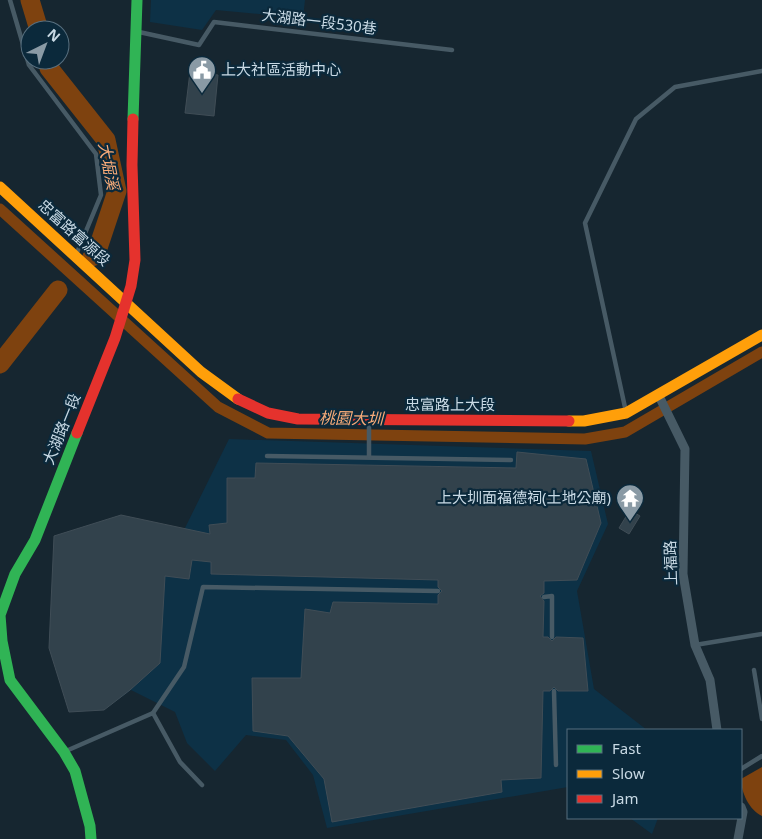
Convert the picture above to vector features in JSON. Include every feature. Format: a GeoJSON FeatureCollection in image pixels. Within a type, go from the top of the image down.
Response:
{"type":"FeatureCollection","features":[{"type":"Feature","properties":{"kind":"street","name":"大湖路一段"},"geometry":{"type":"LineString","coordinates":[[92,839],[75,771],[64,752],[10,680],[2,641],[0,615],[4,590],[35,540],[127,302],[135,260],[132,165],[137,0]]}},
{"type":"Feature","properties":{"kind":"street","name":"忠富路富源段"},"geometry":{"type":"LineString","coordinates":[[0,187],[127,302]]}},
{"type":"Feature","properties":{"kind":"street","name":"忠富路上大段"},"geometry":{"type":"LineString","coordinates":[[127,302],[201,372],[230,394],[258,412],[298,419],[369,421],[584,420],[626,413],[661,399],[762,335]]}},
{"type":"Feature","properties":{"kind":"street","name":"上福路"},"geometry":{"type":"LineString","coordinates":[[661,399],[685,449],[683,574],[695,645],[710,680],[717,729]]}},
{"type":"Feature","properties":{"kind":"street"},"geometry":{"type":"LineString","coordinates":[[738,839],[742,819]]}},
{"type":"Feature","properties":{"kind":"lane"},"geometry":{"type":"LineString","coordinates":[[10,0],[29,65],[96,154],[101,195],[76,256]]}},
{"type":"Feature","properties":{"kind":"lane","name":"大湖路一段530巷"},"geometry":{"type":"LineString","coordinates":[[136,31],[199,45],[214,22],[452,50]]}},
{"type":"Feature","properties":{"kind":"lane"},"geometry":{"type":"LineString","coordinates":[[626,413],[585,223],[636,119],[675,87],[762,71]]}},
{"type":"Feature","properties":{"kind":"lane"},"geometry":{"type":"LineString","coordinates":[[369,421],[369,457]]}},
{"type":"Feature","properties":{"kind":"lane"},"geometry":{"type":"LineString","coordinates":[[267,456],[511,460]]}},
{"type":"Feature","properties":{"kind":"lane"},"geometry":{"type":"LineString","coordinates":[[64,752],[154,713],[184,667],[203,587],[438,591]]}},
{"type":"Feature","properties":{"kind":"lane"},"geometry":{"type":"LineString","coordinates":[[544,597],[552,596],[552,637]]}},
{"type":"Feature","properties":{"kind":"lane"},"geometry":{"type":"LineString","coordinates":[[695,645],[762,634]]}},
{"type":"Feature","properties":{"kind":"lane"},"geometry":{"type":"LineString","coordinates":[[754,670],[762,719]]}},
{"type":"Feature","properties":{"kind":"lane"},"geometry":{"type":"LineString","coordinates":[[554,691],[556,765]]}},
{"type":"Feature","properties":{"kind":"lane"},"geometry":{"type":"LineString","coordinates":[[154,713],[180,762],[202,785]]}},
{"type":"Feature","properties":{"kind":"lane"},"geometry":{"type":"LineString","coordinates":[[742,767],[762,756]]}},
{"type":"Feature","properties":{"kind":"shaded area"},"geometry":{"type":"Polygon","coordinates":[[[151,0],[305,0],[303,18],[216,10],[202,30],[150,22],[151,0]]]}},
{"type":"Feature","properties":{"kind":"shaded area"},"geometry":{"type":"Polygon","coordinates":[[[229,439],[591,451],[608,524],[577,591],[594,689],[646,729],[567,729],[567,787],[327,828],[313,775],[286,740],[246,735],[215,771],[187,743],[175,712],[131,690],[104,710],[69,712],[49,648],[54,536],[121,515],[184,530],[229,439]]]}},
{"type":"Feature","properties":{"kind":"shaded area"},"geometry":{"type":"Polygon","coordinates":[[[762,767],[762,816],[753,810],[747,800],[742,789],[742,778],[762,767]]]}},
{"type":"Feature","properties":{"kind":"shaded area"},"geometry":{"type":"Polygon","coordinates":[[[631,819],[658,819],[652,834],[631,819]]]}},
{"type":"Feature","properties":{"kind":"building","name":"上大社區活動中心"},"geometry":{"type":"Polygon","coordinates":[[[190,72],[218,75],[214,116],[185,113],[190,72]]]}},
{"type":"Feature","properties":{"kind":"building"},"geometry":{"type":"Polygon","coordinates":[[[517,452],[586,459],[601,523],[577,580],[544,581],[544,593],[540,596],[544,601],[543,637],[548,637],[552,641],[556,637],[583,638],[588,691],[558,691],[554,687],[550,691],[543,691],[541,778],[501,780],[502,792],[332,822],[324,779],[288,736],[253,731],[252,678],[301,678],[305,609],[330,613],[333,602],[438,604],[438,595],[442,591],[438,587],[438,580],[211,574],[211,562],[192,560],[189,579],[165,576],[160,663],[104,710],[69,712],[49,648],[54,536],[121,515],[210,534],[209,525],[227,523],[227,478],[255,478],[256,463],[516,468],[517,452]]]}},
{"type":"Feature","properties":{"kind":"building","name":"上大圳面福德祠(土地公廟)"},"geometry":{"type":"Polygon","coordinates":[[[630,510],[640,516],[629,534],[619,528],[630,510]]]}},
{"type":"Feature","properties":{"kind":"waterway","name":"大堀溪"},"geometry":{"type":"LineString","coordinates":[[30,0],[36,20]]}},
{"type":"Feature","properties":{"kind":"waterway","name":"大堀溪"},"geometry":{"type":"LineString","coordinates":[[51,70],[106,140],[117,191],[98,248],[92,257]]}},
{"type":"Feature","properties":{"kind":"waterway","name":"桃園大圳"},"geometry":{"type":"LineString","coordinates":[[0,209],[218,407],[268,433],[585,439],[625,432],[762,352]]}},
{"type":"Feature","properties":{"kind":"waterway","name":"大堀溪"},"geometry":{"type":"LineString","coordinates":[[0,364],[58,290]]}},
{"type":"Feature","properties":{"kind":"traffic: fast"},"geometry":{"type":"LineString","coordinates":[[133,119],[137,0]]}},
{"type":"Feature","properties":{"kind":"traffic: fast"},"geometry":{"type":"LineString","coordinates":[[77,433],[35,540],[15,574],[0,615],[2,641],[10,680],[64,752],[75,771],[90,826],[91,839]]}},
{"type":"Feature","properties":{"kind":"traffic: slow"},"geometry":{"type":"LineString","coordinates":[[0,187],[201,372],[238,399]]}},
{"type":"Feature","properties":{"kind":"traffic: slow"},"geometry":{"type":"LineString","coordinates":[[569,421],[584,421],[626,413],[762,335]]}},
{"type":"Feature","properties":{"kind":"traffic: jam"},"geometry":{"type":"LineString","coordinates":[[77,433],[115,338],[131,286],[135,260],[132,165],[133,119]]}},
{"type":"Feature","properties":{"kind":"traffic: jam"},"geometry":{"type":"LineString","coordinates":[[238,399],[268,413],[298,419],[569,421]]}},
{"type":"Feature","properties":{"kind":"place","name":"上大社區活動中心"},"geometry":{"type":"Point","coordinates":[202,94]}},
{"type":"Feature","properties":{"kind":"place","name":"上大圳面福德祠(土地公廟)"},"geometry":{"type":"Point","coordinates":[630,522]}}]}
